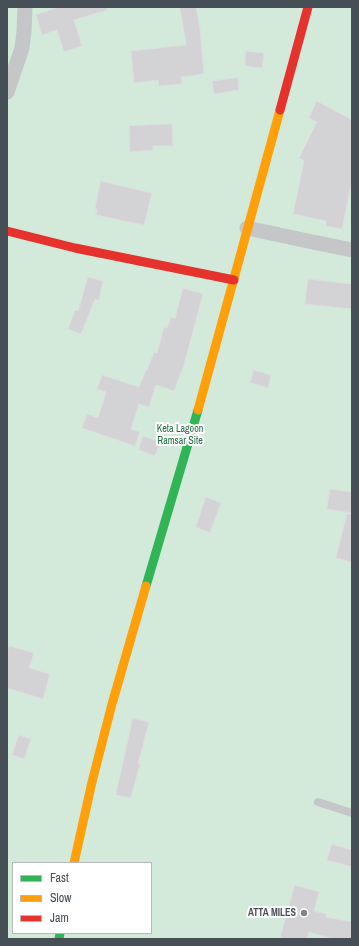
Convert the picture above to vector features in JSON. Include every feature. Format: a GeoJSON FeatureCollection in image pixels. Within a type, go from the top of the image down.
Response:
{"type":"FeatureCollection","features":[{"type":"Feature","properties":{"kind":"main road"},"geometry":{"type":"LineString","coordinates":[[74,862],[92,782],[114,697],[198,411],[308,7]]}},
{"type":"Feature","properties":{"kind":"main road"},"geometry":{"type":"LineString","coordinates":[[7,231],[75,248],[234,280]]}},
{"type":"Feature","properties":{"kind":"street"},"geometry":{"type":"LineString","coordinates":[[7,92],[22,48],[25,7]]}},
{"type":"Feature","properties":{"kind":"street"},"geometry":{"type":"LineString","coordinates":[[247,228],[352,250]]}},
{"type":"Feature","properties":{"kind":"lane"},"geometry":{"type":"LineString","coordinates":[[318,802],[352,813]]}},
{"type":"Feature","properties":{"kind":"green space","name":"Keta Lagoon Ramsar Site"},"geometry":{"type":"Polygon","coordinates":[[[7,7],[352,7],[352,939],[7,939],[7,7]]]}},
{"type":"Feature","properties":{"kind":"building"},"geometry":{"type":"Polygon","coordinates":[[[59,7],[107,7],[107,10],[74,20],[82,46],[64,52],[57,30],[42,35],[36,15],[59,7]]]}},
{"type":"Feature","properties":{"kind":"building"},"geometry":{"type":"Polygon","coordinates":[[[180,7],[196,7],[200,29],[204,74],[181,77],[182,84],[159,86],[158,80],[134,83],[131,51],[186,45],[180,7]]]}},
{"type":"Feature","properties":{"kind":"building"},"geometry":{"type":"Polygon","coordinates":[[[246,51],[264,53],[262,68],[245,66],[246,51]]]}},
{"type":"Feature","properties":{"kind":"building"},"geometry":{"type":"Polygon","coordinates":[[[238,78],[239,90],[214,94],[212,81],[238,78]]]}},
{"type":"Feature","properties":{"kind":"building"},"geometry":{"type":"Polygon","coordinates":[[[317,101],[352,120],[352,181],[342,229],[326,226],[326,221],[293,214],[304,161],[299,158],[317,122],[309,118],[317,101]]]}},
{"type":"Feature","properties":{"kind":"building"},"geometry":{"type":"Polygon","coordinates":[[[172,124],[173,146],[153,146],[153,150],[130,152],[129,126],[172,124]]]}},
{"type":"Feature","properties":{"kind":"building"},"geometry":{"type":"Polygon","coordinates":[[[101,181],[152,193],[144,225],[96,215],[97,209],[95,209],[101,181]]]}},
{"type":"Feature","properties":{"kind":"building"},"geometry":{"type":"Polygon","coordinates":[[[88,277],[103,281],[99,300],[95,299],[81,334],[68,329],[75,310],[78,311],[88,277]]]}},
{"type":"Feature","properties":{"kind":"building"},"geometry":{"type":"Polygon","coordinates":[[[308,279],[352,284],[352,309],[305,304],[308,279]]]}},
{"type":"Feature","properties":{"kind":"building"},"geometry":{"type":"Polygon","coordinates":[[[183,288],[203,294],[184,365],[174,391],[156,385],[149,407],[139,404],[131,429],[140,432],[135,446],[82,428],[87,414],[98,418],[106,392],[97,389],[102,375],[139,387],[154,352],[157,353],[164,327],[167,328],[171,317],[175,318],[183,288]]]}},
{"type":"Feature","properties":{"kind":"building"},"geometry":{"type":"Polygon","coordinates":[[[254,370],[271,375],[268,388],[250,383],[254,370]]]}},
{"type":"Feature","properties":{"kind":"building"},"geometry":{"type":"Polygon","coordinates":[[[143,436],[160,442],[155,456],[139,450],[143,436]]]}},
{"type":"Feature","properties":{"kind":"building"},"geometry":{"type":"Polygon","coordinates":[[[330,489],[352,492],[352,513],[327,509],[330,489]]]}},
{"type":"Feature","properties":{"kind":"building"},"geometry":{"type":"Polygon","coordinates":[[[206,497],[221,503],[210,533],[196,527],[206,497]]]}},
{"type":"Feature","properties":{"kind":"building"},"geometry":{"type":"Polygon","coordinates":[[[347,514],[352,514],[352,562],[336,558],[347,514]]]}},
{"type":"Feature","properties":{"kind":"building"},"geometry":{"type":"Polygon","coordinates":[[[9,646],[34,653],[29,668],[50,674],[43,699],[7,688],[7,653],[9,646]]]}},
{"type":"Feature","properties":{"kind":"building"},"geometry":{"type":"Polygon","coordinates":[[[133,718],[149,722],[131,798],[116,795],[133,718]]]}},
{"type":"Feature","properties":{"kind":"building"},"geometry":{"type":"Polygon","coordinates":[[[19,735],[31,739],[24,759],[12,755],[19,735]]]}},
{"type":"Feature","properties":{"kind":"building"},"geometry":{"type":"Polygon","coordinates":[[[332,844],[352,850],[352,867],[327,860],[332,844]]]}},
{"type":"Feature","properties":{"kind":"building","name":"ATTA MILES"},"geometry":{"type":"Polygon","coordinates":[[[295,885],[319,892],[314,911],[326,914],[326,917],[352,922],[352,939],[333,939],[309,932],[307,939],[280,939],[295,885]]]}},
{"type":"Feature","properties":{"kind":"traffic: fast"},"geometry":{"type":"LineString","coordinates":[[146,586],[198,410]]}},
{"type":"Feature","properties":{"kind":"traffic: fast"},"geometry":{"type":"LineString","coordinates":[[59,939],[60,934]]}},
{"type":"Feature","properties":{"kind":"traffic: slow"},"geometry":{"type":"LineString","coordinates":[[198,410],[280,110]]}},
{"type":"Feature","properties":{"kind":"traffic: slow"},"geometry":{"type":"LineString","coordinates":[[74,862],[92,782],[112,704],[146,586]]}},
{"type":"Feature","properties":{"kind":"traffic: jam"},"geometry":{"type":"LineString","coordinates":[[280,110],[308,7]]}},
{"type":"Feature","properties":{"kind":"traffic: jam"},"geometry":{"type":"LineString","coordinates":[[7,231],[75,248],[234,280]]}},
{"type":"Feature","properties":{"kind":"place","name":"ATTA MILES"},"geometry":{"type":"Point","coordinates":[304,913]}}]}
